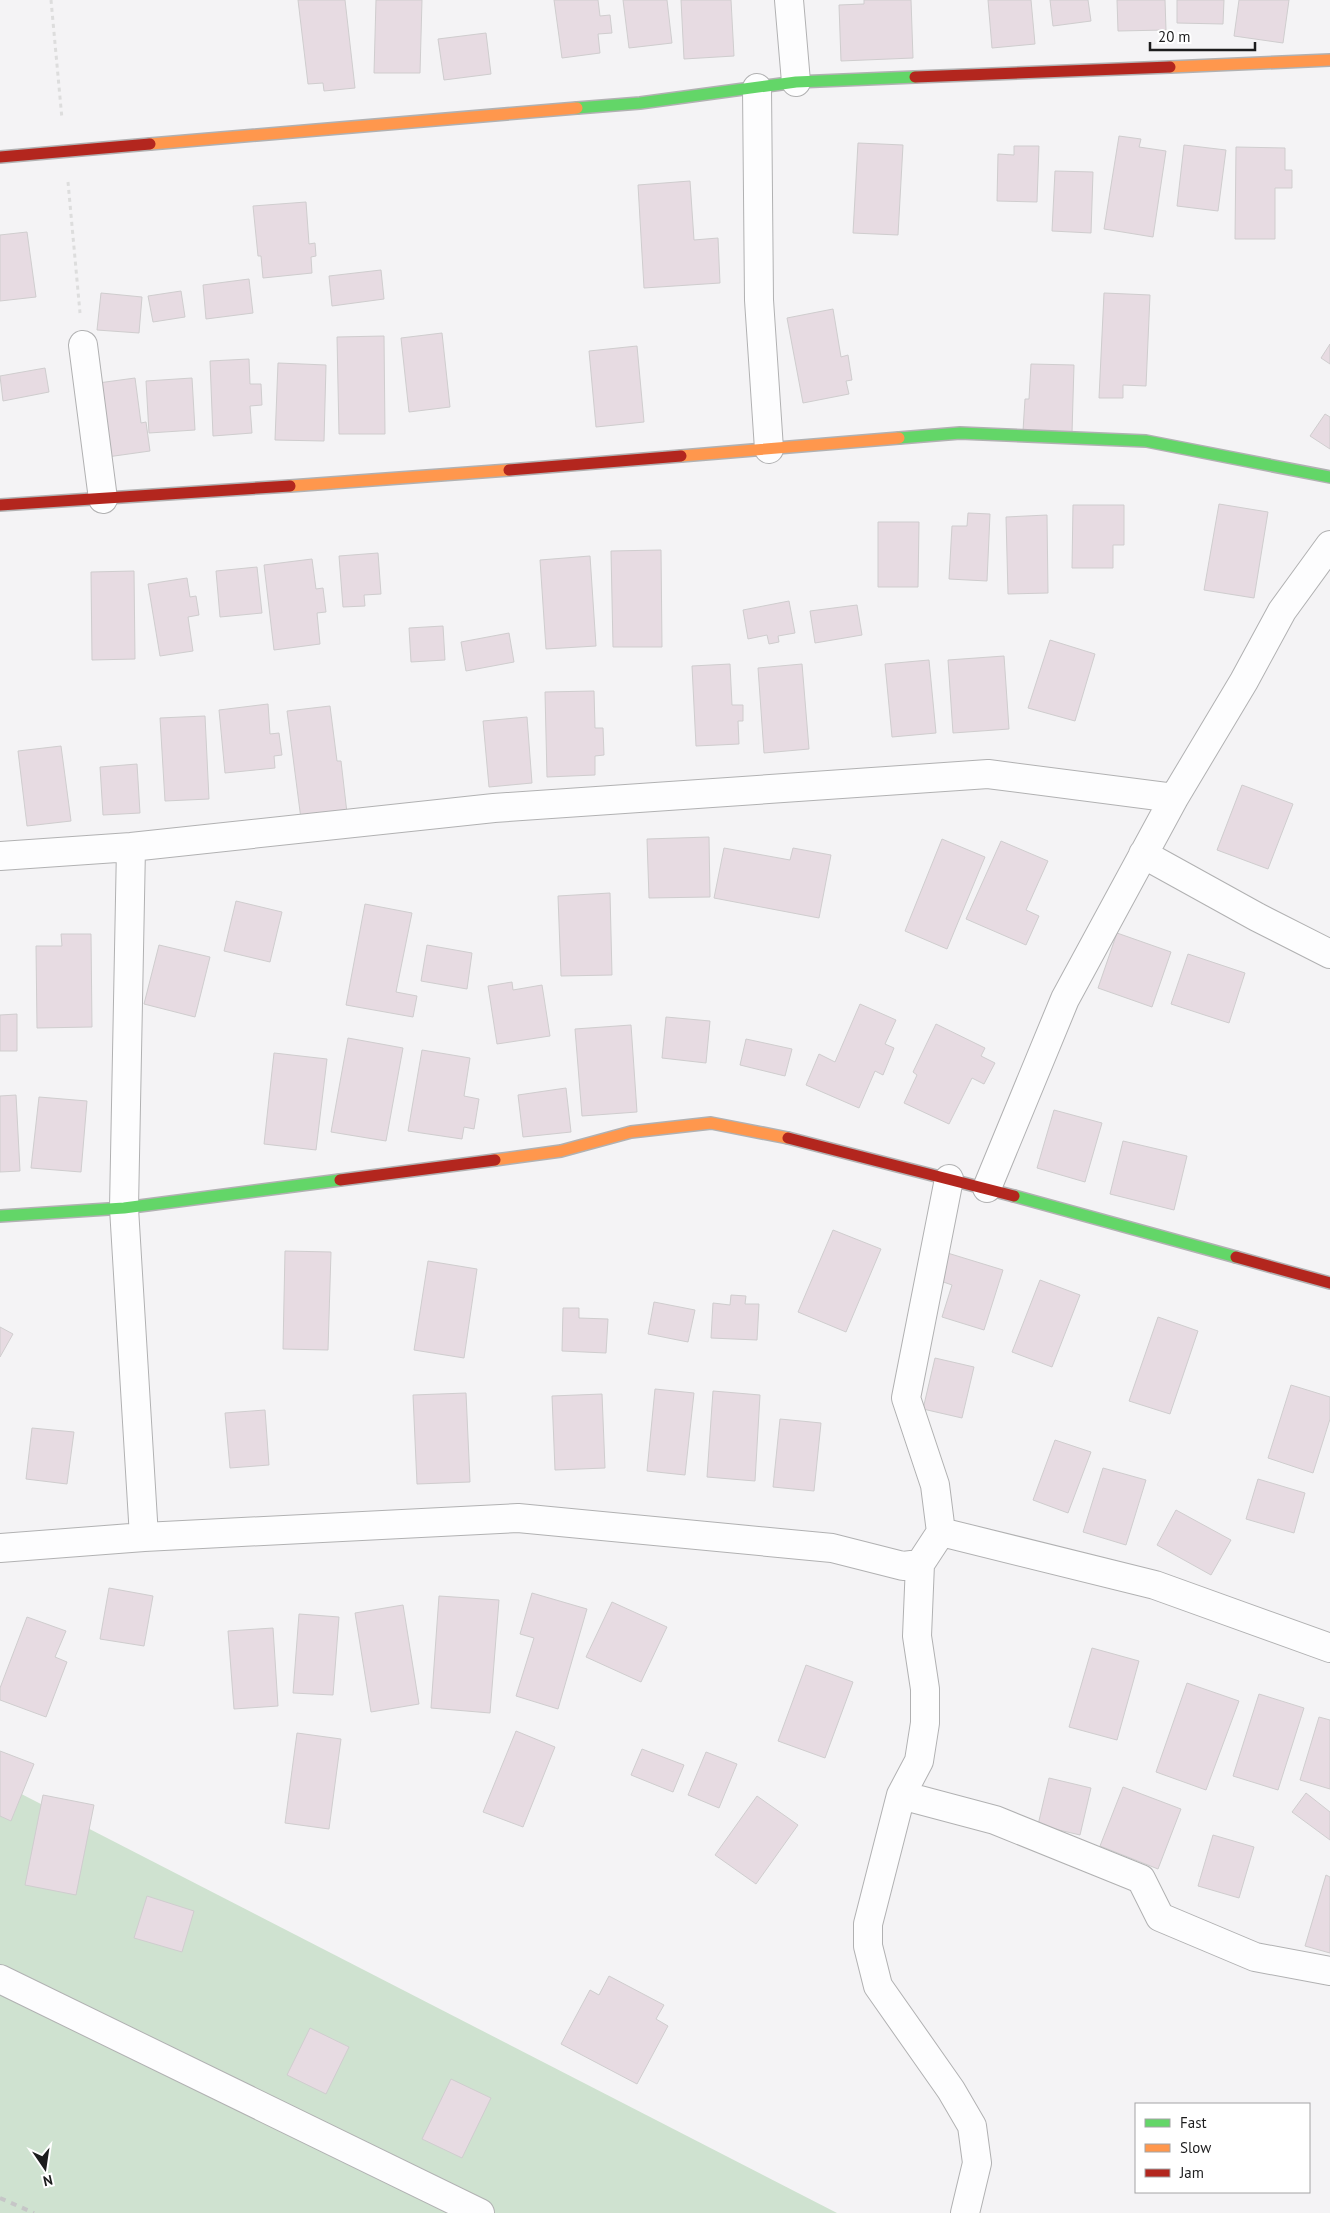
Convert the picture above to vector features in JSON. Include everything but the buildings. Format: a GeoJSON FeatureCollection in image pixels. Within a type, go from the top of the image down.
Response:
{"type":"FeatureCollection","features":[{"type":"Feature","properties":{"kind":"street"},"geometry":{"type":"LineString","coordinates":[[789,0],[796,82]]}},
{"type":"Feature","properties":{"kind":"street"},"geometry":{"type":"LineString","coordinates":[[0,157],[640,103],[796,82],[1330,60]]}},
{"type":"Feature","properties":{"kind":"street"},"geometry":{"type":"LineString","coordinates":[[757,88],[759,300],[769,449]]}},
{"type":"Feature","properties":{"kind":"street"},"geometry":{"type":"LineString","coordinates":[[83,345],[103,499]]}},
{"type":"Feature","properties":{"kind":"street"},"geometry":{"type":"LineString","coordinates":[[0,506],[372,480],[960,433],[1146,441],[1330,477]]}},
{"type":"Feature","properties":{"kind":"street"},"geometry":{"type":"LineString","coordinates":[[987,1188],[1065,999],[1174,798],[1244,681],[1282,612],[1326,556]]}},
{"type":"Feature","properties":{"kind":"street"},"geometry":{"type":"LineString","coordinates":[[0,856],[131,847],[494,808],[988,774],[1174,798]]}},
{"type":"Feature","properties":{"kind":"street"},"geometry":{"type":"LineString","coordinates":[[131,847],[124,1208],[144,1538]]}},
{"type":"Feature","properties":{"kind":"street"},"geometry":{"type":"LineString","coordinates":[[1143,854],[1257,918],[1330,954]]}},
{"type":"Feature","properties":{"kind":"street"},"geometry":{"type":"LineString","coordinates":[[0,1216],[124,1208],[561,1151],[631,1132],[711,1123],[806,1141],[987,1188],[1330,1283]]}},
{"type":"Feature","properties":{"kind":"street"},"geometry":{"type":"LineString","coordinates":[[950,1179],[906,1398],[935,1486],[941,1532],[920,1564],[917,1636],[925,1689],[925,1723],[919,1761],[901,1795],[868,1924],[868,1946],[878,1986],[951,2090],[972,2126],[977,2163],[965,2213]]}},
{"type":"Feature","properties":{"kind":"street"},"geometry":{"type":"LineString","coordinates":[[0,1548],[144,1538],[518,1518],[832,1548],[903,1566],[920,1564]]}},
{"type":"Feature","properties":{"kind":"street"},"geometry":{"type":"LineString","coordinates":[[941,1532],[1155,1585],[1330,1648]]}},
{"type":"Feature","properties":{"kind":"street"},"geometry":{"type":"LineString","coordinates":[[901,1795],[995,1820],[1141,1879],[1160,1918],[1255,1957],[1330,1971]]}},
{"type":"Feature","properties":{"kind":"street"},"geometry":{"type":"LineString","coordinates":[[0,1979],[480,2213]]}},
{"type":"Feature","properties":{"kind":"path"},"geometry":{"type":"LineString","coordinates":[[51,0],[83,345]]}},
{"type":"Feature","properties":{"kind":"green space"},"geometry":{"type":"Polygon","coordinates":[[[0,1783],[837,2213],[0,2213],[0,1783]]]}},
{"type":"Feature","properties":{"kind":"railway"},"geometry":{"type":"LineString","coordinates":[[0,2198],[34,2213]]}},
{"type":"Feature","properties":{"kind":"traffic: fast"},"geometry":{"type":"LineString","coordinates":[[577,108],[640,103],[796,82],[915,77]]}},
{"type":"Feature","properties":{"kind":"traffic: fast"},"geometry":{"type":"LineString","coordinates":[[899,438],[960,433],[1146,441],[1330,477]]}},
{"type":"Feature","properties":{"kind":"traffic: fast"},"geometry":{"type":"LineString","coordinates":[[0,1216],[124,1208],[340,1180]]}},
{"type":"Feature","properties":{"kind":"traffic: fast"},"geometry":{"type":"LineString","coordinates":[[1014,1196],[1236,1257]]}},
{"type":"Feature","properties":{"kind":"traffic: slow"},"geometry":{"type":"LineString","coordinates":[[1170,67],[1330,60]]}},
{"type":"Feature","properties":{"kind":"traffic: slow"},"geometry":{"type":"LineString","coordinates":[[150,144],[577,108]]}},
{"type":"Feature","properties":{"kind":"traffic: slow"},"geometry":{"type":"LineString","coordinates":[[681,456],[899,438]]}},
{"type":"Feature","properties":{"kind":"traffic: slow"},"geometry":{"type":"LineString","coordinates":[[290,486],[509,470]]}},
{"type":"Feature","properties":{"kind":"traffic: slow"},"geometry":{"type":"LineString","coordinates":[[495,1160],[561,1151],[631,1132],[711,1123],[788,1138]]}},
{"type":"Feature","properties":{"kind":"traffic: jam"},"geometry":{"type":"LineString","coordinates":[[915,77],[1170,67]]}},
{"type":"Feature","properties":{"kind":"traffic: jam"},"geometry":{"type":"LineString","coordinates":[[0,157],[150,144]]}},
{"type":"Feature","properties":{"kind":"traffic: jam"},"geometry":{"type":"LineString","coordinates":[[509,470],[681,456]]}},
{"type":"Feature","properties":{"kind":"traffic: jam"},"geometry":{"type":"LineString","coordinates":[[0,505],[290,486]]}},
{"type":"Feature","properties":{"kind":"traffic: jam"},"geometry":{"type":"LineString","coordinates":[[788,1138],[1014,1196]]}},
{"type":"Feature","properties":{"kind":"traffic: jam"},"geometry":{"type":"LineString","coordinates":[[340,1180],[495,1160]]}},
{"type":"Feature","properties":{"kind":"traffic: jam"},"geometry":{"type":"LineString","coordinates":[[1236,1257],[1330,1283]]}}]}
